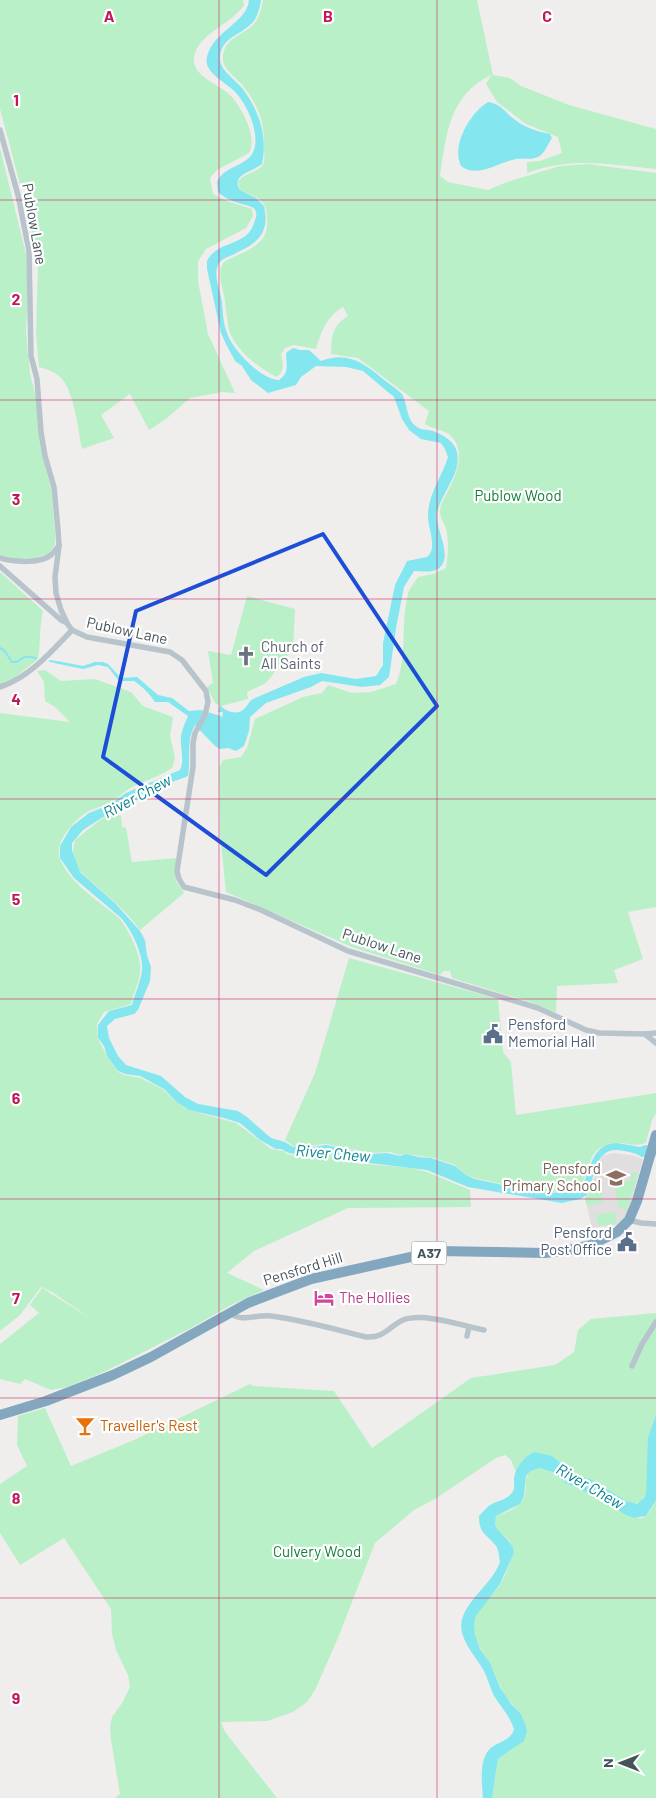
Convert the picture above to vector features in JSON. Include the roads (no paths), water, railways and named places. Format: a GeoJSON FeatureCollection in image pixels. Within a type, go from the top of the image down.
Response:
{"type":"FeatureCollection","features":[{"type":"Feature","properties":{"kind":"highway","name":"A37"},"geometry":{"type":"LineString","coordinates":[[629,1220],[635,1208],[655,1137]]}},
{"type":"Feature","properties":{"kind":"highway","name":"Pensford Hill"},"geometry":{"type":"LineString","coordinates":[[0,1415],[46,1401],[113,1375],[151,1357],[254,1300],[311,1279],[421,1254],[456,1250],[544,1253],[578,1249],[612,1235],[629,1220]]}},
{"type":"Feature","properties":{"kind":"street","name":"Publow Lane"},"geometry":{"type":"LineString","coordinates":[[0,130],[18,195],[29,251],[31,356],[37,379],[45,456],[54,487],[59,546],[55,577],[56,593],[67,623],[72,630],[87,637],[170,652],[182,660],[206,691],[208,702],[205,714],[195,733],[193,767],[177,871],[184,887],[235,900],[261,910],[348,951],[538,1008],[586,1030],[599,1033],[656,1033]]}},
{"type":"Feature","properties":{"kind":"street"},"geometry":{"type":"LineString","coordinates":[[0,558],[10,561],[39,560],[50,556],[59,546]]}},
{"type":"Feature","properties":{"kind":"street"},"geometry":{"type":"LineString","coordinates":[[0,566],[61,620],[67,623]]}},
{"type":"Feature","properties":{"kind":"street"},"geometry":{"type":"LineString","coordinates":[[0,687],[22,676],[72,630]]}},
{"type":"Feature","properties":{"kind":"street"},"geometry":{"type":"LineString","coordinates":[[645,1034],[656,1043]]}},
{"type":"Feature","properties":{"kind":"street"},"geometry":{"type":"LineString","coordinates":[[629,1220],[656,1224]]}},
{"type":"Feature","properties":{"kind":"street"},"geometry":{"type":"LineString","coordinates":[[230,1313],[239,1319],[268,1316],[299,1320],[375,1338],[383,1335],[404,1320],[415,1318],[430,1319],[484,1330]]}},
{"type":"Feature","properties":{"kind":"street"},"geometry":{"type":"LineString","coordinates":[[632,1366],[642,1344],[656,1322]]}},
{"type":"Feature","properties":{"kind":"street"},"geometry":{"type":"LineString","coordinates":[[467,1336],[470,1327]]}},
{"type":"Feature","properties":{"kind":"water"},"geometry":{"type":"Polygon","coordinates":[[[249,0],[261,0],[257,16],[253,22],[224,45],[221,50],[220,62],[248,96],[261,124],[264,143],[262,164],[240,177],[238,185],[240,190],[256,198],[264,206],[266,216],[263,232],[259,238],[246,248],[223,259],[218,265],[217,279],[225,326],[230,340],[248,362],[272,379],[279,380],[285,374],[287,365],[286,353],[293,348],[309,350],[321,361],[339,357],[361,363],[402,394],[413,424],[420,429],[440,434],[452,442],[458,457],[457,466],[437,513],[438,526],[444,547],[444,560],[437,570],[414,571],[404,587],[389,677],[380,685],[362,687],[322,681],[311,687],[266,703],[250,717],[249,731],[244,746],[236,751],[228,748],[220,749],[215,746],[195,725],[190,743],[188,776],[158,785],[153,790],[83,830],[72,843],[72,850],[80,872],[116,904],[140,931],[145,940],[151,967],[150,981],[138,1010],[134,1014],[115,1019],[107,1026],[109,1038],[118,1056],[126,1065],[161,1076],[185,1097],[198,1104],[238,1111],[271,1138],[285,1142],[293,1147],[305,1148],[326,1145],[370,1154],[387,1153],[400,1156],[406,1154],[431,1158],[455,1166],[466,1175],[475,1179],[535,1192],[572,1193],[579,1192],[596,1154],[608,1144],[617,1143],[640,1147],[645,1145],[656,1147],[656,1156],[642,1157],[631,1152],[614,1150],[607,1152],[598,1163],[587,1195],[580,1199],[562,1203],[468,1187],[427,1170],[353,1161],[329,1154],[300,1155],[276,1149],[260,1140],[240,1123],[189,1110],[178,1103],[164,1089],[140,1076],[118,1071],[107,1056],[104,1046],[98,1038],[98,1025],[109,1011],[132,1005],[142,971],[141,957],[136,942],[120,917],[74,878],[60,858],[60,846],[71,827],[89,813],[109,805],[126,793],[180,770],[182,758],[181,736],[188,716],[168,702],[155,702],[146,690],[134,681],[119,681],[108,667],[98,665],[83,669],[54,663],[57,661],[83,666],[95,662],[103,662],[108,664],[121,678],[137,677],[158,695],[172,698],[189,711],[201,710],[221,716],[222,718],[223,712],[218,712],[220,705],[225,710],[239,712],[253,699],[304,677],[321,673],[356,679],[376,676],[383,665],[383,643],[395,585],[407,561],[427,557],[432,549],[432,538],[428,521],[430,500],[448,457],[441,443],[421,439],[409,430],[402,419],[394,397],[363,371],[346,367],[316,366],[301,377],[296,385],[268,393],[251,380],[242,366],[235,361],[221,333],[207,269],[207,261],[218,250],[245,236],[254,223],[256,214],[254,208],[231,200],[218,192],[217,182],[225,172],[247,160],[254,150],[255,135],[248,110],[239,96],[211,72],[208,67],[207,57],[210,48],[216,40],[242,15],[247,8],[249,0]]]}},
{"type":"Feature","properties":{"kind":"water"},"geometry":{"type":"Polygon","coordinates":[[[488,102],[500,106],[522,124],[550,134],[552,138],[542,154],[536,158],[516,159],[481,170],[467,170],[461,166],[458,149],[460,139],[475,114],[488,102]]]}},
{"type":"Feature","properties":{"kind":"water","name":"River Chew"},"geometry":{"type":"Polygon","coordinates":[[[656,1414],[656,1500],[646,1516],[634,1518],[626,1515],[597,1497],[566,1483],[552,1472],[539,1468],[531,1471],[526,1476],[524,1496],[520,1504],[496,1516],[495,1525],[509,1541],[514,1553],[500,1584],[476,1616],[474,1624],[475,1635],[480,1649],[490,1663],[500,1687],[511,1704],[521,1714],[527,1731],[524,1741],[498,1759],[492,1798],[483,1798],[482,1774],[485,1756],[491,1748],[510,1737],[514,1729],[508,1716],[494,1696],[484,1671],[462,1633],[461,1626],[465,1611],[492,1577],[500,1562],[497,1548],[482,1531],[479,1516],[490,1505],[511,1494],[514,1490],[514,1479],[518,1467],[527,1456],[535,1452],[552,1456],[574,1474],[592,1480],[626,1501],[637,1504],[644,1498],[646,1493],[648,1438],[656,1414]]]}},
{"type":"Feature","properties":{"kind":"waterway"},"geometry":{"type":"LineString","coordinates":[[0,648],[4,650],[12,662],[17,662],[26,657],[36,658]]}},
{"type":"Feature","properties":{"kind":"waterway"},"geometry":{"type":"LineString","coordinates":[[50,661],[56,662]]}},
{"type":"Feature","properties":{"kind":"place","name":"Church of All Saints"},"geometry":{"type":"Point","coordinates":[246,656]}},
{"type":"Feature","properties":{"kind":"place","name":"Pensford Memorial Hall"},"geometry":{"type":"Point","coordinates":[493,1034]}},
{"type":"Feature","properties":{"kind":"place","name":"Pensford Primary School"},"geometry":{"type":"Point","coordinates":[616,1178]}},
{"type":"Feature","properties":{"kind":"place","name":"Pensford Post Office"},"geometry":{"type":"Point","coordinates":[627,1242]}},
{"type":"Feature","properties":{"kind":"place","name":"The Hollies"},"geometry":{"type":"Point","coordinates":[324,1298]}},
{"type":"Feature","properties":{"kind":"place","name":"Traveller's Rest"},"geometry":{"type":"Point","coordinates":[85,1426]}},
{"type":"Feature","properties":{"kind":"park label","name":"Publow Wood"},"geometry":{"type":"Point","coordinates":[518,496]}},
{"type":"Feature","properties":{"kind":"park label","name":"Culvery Wood"},"geometry":{"type":"Point","coordinates":[317,1552]}}]}
